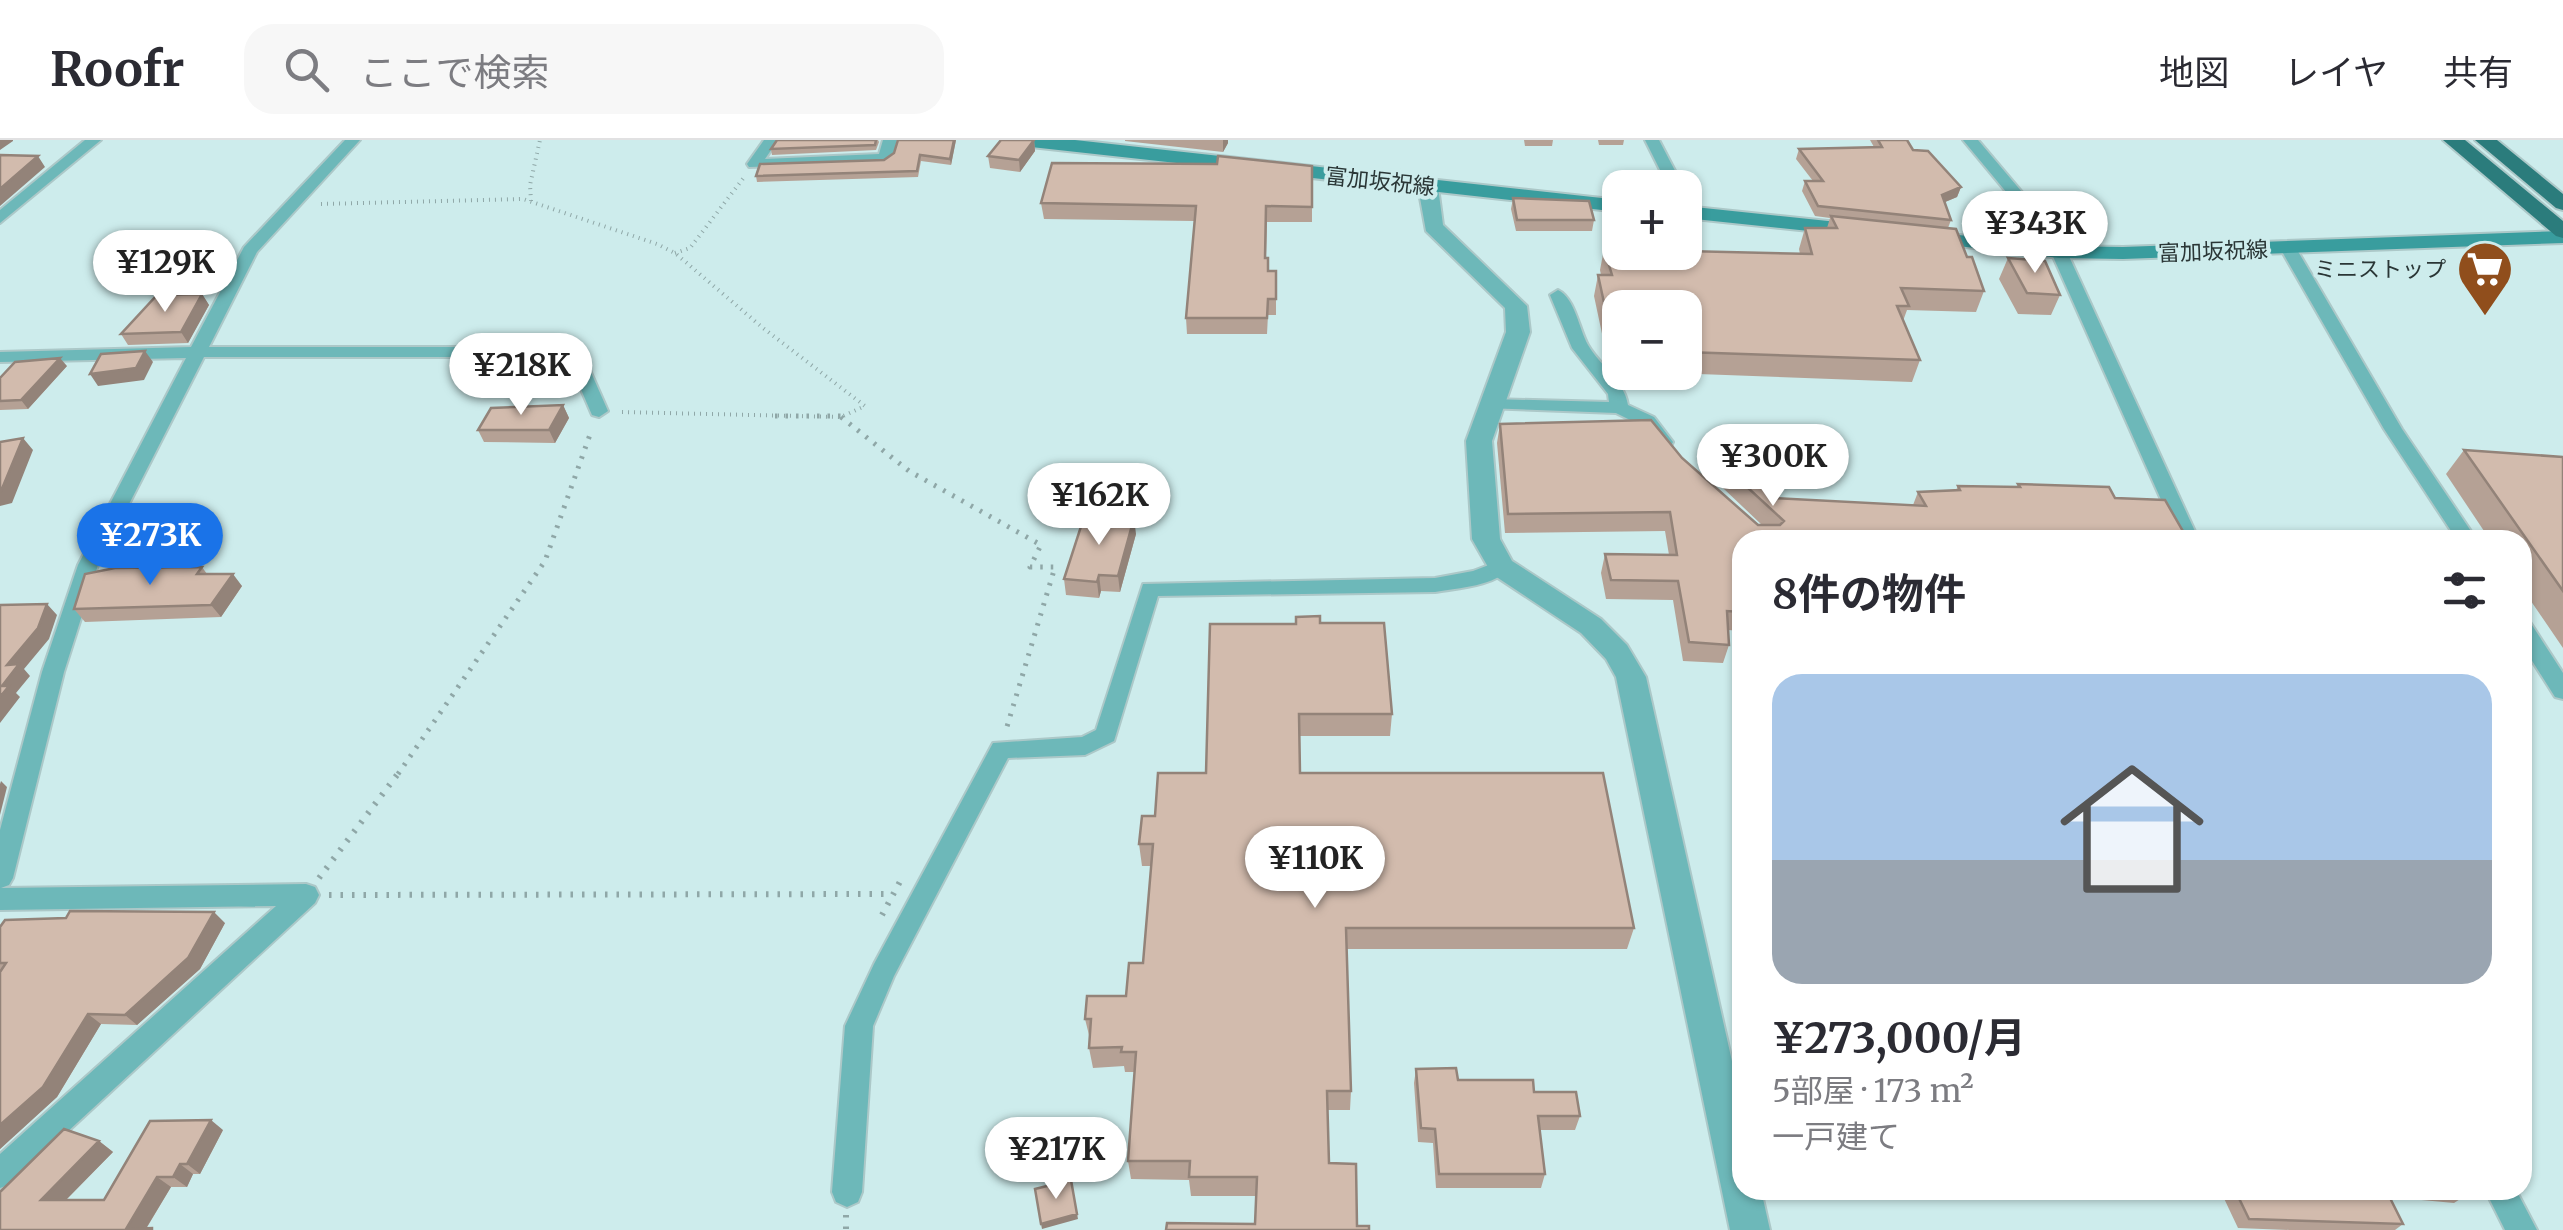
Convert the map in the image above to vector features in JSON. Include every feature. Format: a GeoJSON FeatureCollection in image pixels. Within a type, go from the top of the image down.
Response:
{"type":"FeatureCollection","features":[{"type":"Feature","properties":{"kind":"highway"},"geometry":{"type":"LineString","coordinates":[[2453,140],[2563,235]]}},
{"type":"Feature","properties":{"kind":"highway"},"geometry":{"type":"LineString","coordinates":[[2485,140],[2563,204]]}},
{"type":"Feature","properties":{"kind":"main road","name":"富加坂祝線"},"geometry":{"type":"LineString","coordinates":[[1022,140],[1602,204]]}},
{"type":"Feature","properties":{"kind":"main road","name":"富加坂祝線"},"geometry":{"type":"LineString","coordinates":[[1702,211],[2059,252],[2288,248],[2563,235]]}},
{"type":"Feature","properties":{"kind":"street"},"geometry":{"type":"LineString","coordinates":[[0,218],[94,140]]}},
{"type":"Feature","properties":{"kind":"street"},"geometry":{"type":"LineString","coordinates":[[0,878],[53,672],[88,565],[250,250],[353,140]]}},
{"type":"Feature","properties":{"kind":"street"},"geometry":{"type":"LineString","coordinates":[[754,164],[771,140]]}},
{"type":"Feature","properties":{"kind":"street"},"geometry":{"type":"LineString","coordinates":[[754,164],[885,158],[890,140]]}},
{"type":"Feature","properties":{"kind":"street"},"geometry":{"type":"LineString","coordinates":[[1652,140],[1668,170]]}},
{"type":"Feature","properties":{"kind":"street"},"geometry":{"type":"LineString","coordinates":[[1970,140],[2033,214],[2059,252],[2184,530]]}},
{"type":"Feature","properties":{"kind":"street"},"geometry":{"type":"LineString","coordinates":[[1428,186],[1433,227],[1516,306],[1518,332],[1480,440],[1486,539],[1502,567],[1591,626],[1617,652],[1631,677],[1732,1146]]}},
{"type":"Feature","properties":{"kind":"street"},"geometry":{"type":"LineString","coordinates":[[2288,248],[2393,429],[2459,530]]}},
{"type":"Feature","properties":{"kind":"street"},"geometry":{"type":"LineString","coordinates":[[1558,295],[1581,348],[1617,392],[1619,408]]}},
{"type":"Feature","properties":{"kind":"street"},"geometry":{"type":"LineString","coordinates":[[0,357],[198,352],[573,352],[599,411]]}},
{"type":"Feature","properties":{"kind":"street"},"geometry":{"type":"LineString","coordinates":[[1491,404],[1619,408],[1647,422],[1677,458]]}},
{"type":"Feature","properties":{"kind":"street"},"geometry":{"type":"LineString","coordinates":[[846,1192],[859,1026],[883,972],[1001,749],[1085,746],[1106,734],[1150,589],[1434,584],[1477,577],[1502,567]]}},
{"type":"Feature","properties":{"kind":"street"},"geometry":{"type":"LineString","coordinates":[[2532,643],[2563,691]]}},
{"type":"Feature","properties":{"kind":"street"},"geometry":{"type":"LineString","coordinates":[[0,899],[306,895]]}},
{"type":"Feature","properties":{"kind":"street"},"geometry":{"type":"LineString","coordinates":[[0,1174],[306,895]]}},
{"type":"Feature","properties":{"kind":"street"},"geometry":{"type":"LineString","coordinates":[[1744,1200],[1750,1230]]}},
{"type":"Feature","properties":{"kind":"street"},"geometry":{"type":"LineString","coordinates":[[2506,1200],[2522,1230]]}},
{"type":"Feature","properties":{"kind":"path"},"geometry":{"type":"LineString","coordinates":[[531,201],[530,185],[540,140]]}},
{"type":"Feature","properties":{"kind":"path"},"geometry":{"type":"LineString","coordinates":[[675,253],[690,248],[754,164]]}},
{"type":"Feature","properties":{"kind":"path"},"geometry":{"type":"LineString","coordinates":[[293,205],[531,201],[675,253],[762,328],[865,406],[842,417],[599,411],[546,561],[418,746],[306,895]]}},
{"type":"Feature","properties":{"kind":"path"},"geometry":{"type":"LineString","coordinates":[[842,417],[848,426],[908,471],[1040,545],[1030,567],[1054,568],[1001,749]]}},
{"type":"Feature","properties":{"kind":"path"},"geometry":{"type":"LineString","coordinates":[[306,895],[890,894]]}},
{"type":"Feature","properties":{"kind":"building"},"geometry":{"type":"Polygon","coordinates":[[[777,140],[876,140],[875,145],[771,149],[777,140]]]}},
{"type":"Feature","properties":{"kind":"building"},"geometry":{"type":"Polygon","coordinates":[[[898,140],[954,140],[950,159],[920,155],[917,171],[756,176],[760,164],[884,160],[894,153],[898,140]]]}},
{"type":"Feature","properties":{"kind":"building"},"geometry":{"type":"Polygon","coordinates":[[[1001,140],[1034,140],[1019,160],[988,156],[1001,140]]]}},
{"type":"Feature","properties":{"kind":"building"},"geometry":{"type":"Polygon","coordinates":[[[1878,140],[1907,140],[1913,150],[1928,151],[1961,187],[1942,195],[1951,220],[1818,206],[1805,181],[1823,181],[1799,149],[1882,147],[1878,140]]]}},
{"type":"Feature","properties":{"kind":"building"},"geometry":{"type":"Polygon","coordinates":[[[0,155],[38,156],[0,189],[0,155]]]}},
{"type":"Feature","properties":{"kind":"building"},"geometry":{"type":"Polygon","coordinates":[[[1218,156],[1312,166],[1312,207],[1266,206],[1265,258],[1268,271],[1276,271],[1276,299],[1268,299],[1267,318],[1186,318],[1196,206],[1041,203],[1052,163],[1217,164],[1218,156]]]}},
{"type":"Feature","properties":{"kind":"building"},"geometry":{"type":"Polygon","coordinates":[[[1513,198],[1589,201],[1594,220],[1517,220],[1513,198]]]}},
{"type":"Feature","properties":{"kind":"building"},"geometry":{"type":"Polygon","coordinates":[[[1831,216],[1956,229],[1967,257],[1972,257],[1984,291],[1901,288],[1909,306],[1897,306],[1920,360],[1702,353],[1702,290],[1602,290],[1602,293],[1598,275],[1612,275],[1610,270],[1702,270],[1702,251],[1812,254],[1805,228],[1837,228],[1831,216]]]}},
{"type":"Feature","properties":{"kind":"building"},"geometry":{"type":"Polygon","coordinates":[[[2008,258],[2045,261],[2060,295],[2027,293],[2008,258]]]}},
{"type":"Feature","properties":{"kind":"building"},"geometry":{"type":"Polygon","coordinates":[[[202,294],[181,332],[121,334],[157,295],[202,294]]]}},
{"type":"Feature","properties":{"kind":"building"},"geometry":{"type":"Polygon","coordinates":[[[145,351],[136,368],[90,374],[101,354],[145,351]]]}},
{"type":"Feature","properties":{"kind":"building"},"geometry":{"type":"Polygon","coordinates":[[[60,358],[21,400],[0,401],[0,378],[15,362],[60,358]]]}},
{"type":"Feature","properties":{"kind":"building"},"geometry":{"type":"Polygon","coordinates":[[[563,405],[549,430],[478,430],[491,408],[563,405]]]}},
{"type":"Feature","properties":{"kind":"building"},"geometry":{"type":"Polygon","coordinates":[[[1651,420],[1682,458],[1758,525],[1780,525],[1784,521],[1710,453],[1762,458],[1771,498],[1926,506],[1918,492],[1960,490],[1958,486],[2109,487],[2115,498],[2165,500],[2182,530],[1732,530],[1729,645],[1689,642],[1678,581],[1611,580],[1605,554],[1677,555],[1670,512],[1508,514],[1500,424],[1651,420]]]}},
{"type":"Feature","properties":{"kind":"building"},"geometry":{"type":"Polygon","coordinates":[[[23,438],[1,491],[0,491],[0,442],[23,438]]]}},
{"type":"Feature","properties":{"kind":"building"},"geometry":{"type":"Polygon","coordinates":[[[2464,450],[2563,457],[2563,591],[2532,547],[2532,530],[2520,530],[2464,450]]]}},
{"type":"Feature","properties":{"kind":"building"},"geometry":{"type":"Polygon","coordinates":[[[1085,514],[1134,518],[1118,576],[1099,575],[1097,582],[1064,579],[1085,514]]]}},
{"type":"Feature","properties":{"kind":"building"},"geometry":{"type":"Polygon","coordinates":[[[202,567],[197,574],[233,574],[211,605],[74,609],[85,574],[115,568],[202,567]]]}},
{"type":"Feature","properties":{"kind":"building"},"geometry":{"type":"Polygon","coordinates":[[[47,604],[38,628],[7,665],[19,664],[2,686],[9,686],[0,697],[0,605],[47,604]]]}},
{"type":"Feature","properties":{"kind":"building"},"geometry":{"type":"Polygon","coordinates":[[[1320,616],[1320,623],[1384,623],[1392,714],[1299,714],[1300,773],[1603,773],[1634,928],[1346,928],[1351,1091],[1327,1091],[1329,1163],[1356,1164],[1357,1226],[1369,1226],[1369,1230],[1166,1230],[1167,1223],[1255,1224],[1257,1177],[1189,1177],[1190,1161],[1128,1161],[1136,1052],[1121,1052],[1122,1047],[1089,1048],[1091,1019],[1085,1019],[1087,996],[1126,996],[1129,963],[1143,963],[1153,844],[1139,844],[1142,816],[1155,816],[1158,773],[1206,773],[1210,624],[1296,624],[1296,617],[1320,616]]]}},
{"type":"Feature","properties":{"kind":"building"},"geometry":{"type":"Polygon","coordinates":[[[70,911],[214,912],[188,958],[125,1015],[88,1014],[43,1087],[0,1125],[0,972],[6,963],[0,963],[0,927],[5,920],[66,918],[70,911]]]}},
{"type":"Feature","properties":{"kind":"building"},"geometry":{"type":"Polygon","coordinates":[[[1456,1068],[1458,1080],[1533,1080],[1534,1092],[1576,1092],[1580,1116],[1538,1116],[1545,1174],[1439,1174],[1435,1129],[1421,1128],[1416,1069],[1456,1068]]]}},
{"type":"Feature","properties":{"kind":"building"},"geometry":{"type":"Polygon","coordinates":[[[211,1120],[187,1164],[180,1164],[173,1177],[157,1177],[126,1229],[152,1230],[0,1230],[0,1192],[64,1129],[99,1141],[41,1200],[104,1200],[150,1121],[211,1120]]]}},
{"type":"Feature","properties":{"kind":"building"},"geometry":{"type":"Polygon","coordinates":[[[1071,1180],[1077,1214],[1041,1224],[1035,1189],[1071,1180]]]}},
{"type":"Feature","properties":{"kind":"building"},"geometry":{"type":"Polygon","coordinates":[[[2240,1200],[2391,1200],[2403,1224],[2249,1219],[2240,1200]]]}},
{"type":"Feature","properties":{"kind":"place","name":"ミニストップ"},"geometry":{"type":"Point","coordinates":[2485,318]}}]}
